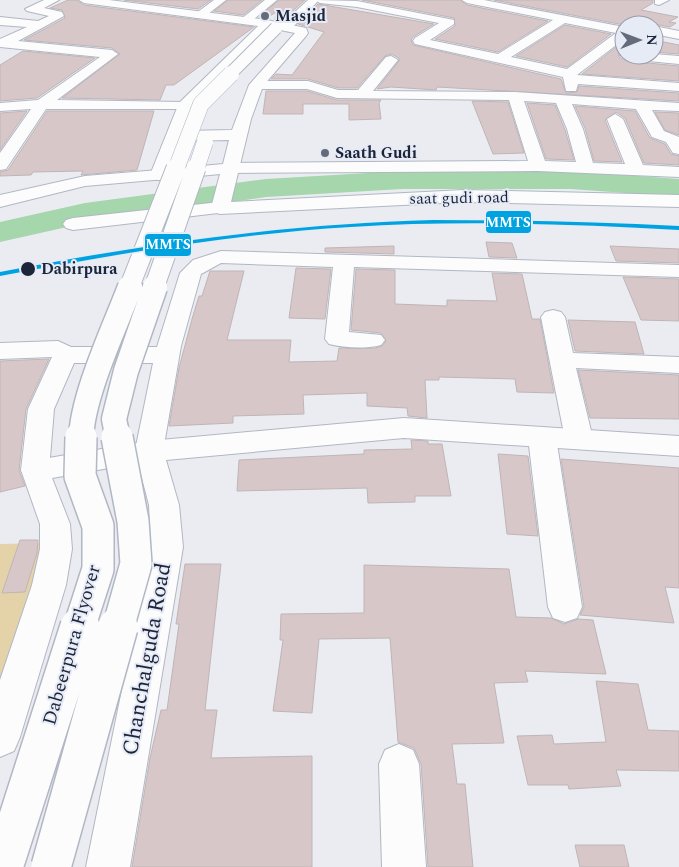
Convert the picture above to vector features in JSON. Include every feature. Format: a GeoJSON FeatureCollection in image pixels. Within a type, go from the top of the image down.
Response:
{"type":"FeatureCollection","features":[{"type":"Feature","properties":{"kind":"street"},"geometry":{"type":"LineString","coordinates":[[31,9],[54,0]]}},
{"type":"Feature","properties":{"kind":"street"},"geometry":{"type":"LineString","coordinates":[[84,0],[297,28],[302,33],[256,85],[241,127],[230,170],[227,207]]}},
{"type":"Feature","properties":{"kind":"street"},"geometry":{"type":"LineString","coordinates":[[199,16],[221,0]]}},
{"type":"Feature","properties":{"kind":"street"},"geometry":{"type":"LineString","coordinates":[[245,21],[272,0]]}},
{"type":"Feature","properties":{"kind":"street"},"geometry":{"type":"LineString","coordinates":[[159,175],[180,113],[314,0]]}},
{"type":"Feature","properties":{"kind":"street"},"geometry":{"type":"LineString","coordinates":[[320,0],[357,4],[450,22],[419,41],[571,76],[679,87]]}},
{"type":"Feature","properties":{"kind":"street"},"geometry":{"type":"LineString","coordinates":[[467,0],[614,30]]}},
{"type":"Feature","properties":{"kind":"street"},"geometry":{"type":"LineString","coordinates":[[492,0],[614,22]]}},
{"type":"Feature","properties":{"kind":"street"},"geometry":{"type":"LineString","coordinates":[[2,44],[59,14],[16,7]]}},
{"type":"Feature","properties":{"kind":"street"},"geometry":{"type":"LineString","coordinates":[[499,59],[563,19]]}},
{"type":"Feature","properties":{"kind":"street"},"geometry":{"type":"LineString","coordinates":[[0,21],[39,25]]}},
{"type":"Feature","properties":{"kind":"street","name":"Dabeerpura Flyover"},"geometry":{"type":"LineString","coordinates":[[3,867],[98,569],[98,526],[80,476],[81,424],[97,372],[201,104],[282,27]]}},
{"type":"Feature","properties":{"kind":"street","name":"Dabeerpura Flyover"},"geometry":{"type":"LineString","coordinates":[[50,867],[136,564],[133,521],[114,419],[126,371],[218,105],[282,27]]}},
{"type":"Feature","properties":{"kind":"street"},"geometry":{"type":"LineString","coordinates":[[664,32],[679,35]]}},
{"type":"Feature","properties":{"kind":"street"},"geometry":{"type":"LineString","coordinates":[[586,167],[570,117],[567,99],[571,76],[614,40]]}},
{"type":"Feature","properties":{"kind":"street"},"geometry":{"type":"LineString","coordinates":[[664,42],[679,46]]}},
{"type":"Feature","properties":{"kind":"street"},"geometry":{"type":"LineString","coordinates":[[2,44],[112,54],[42,104],[3,156]]}},
{"type":"Feature","properties":{"kind":"street"},"geometry":{"type":"LineString","coordinates":[[600,52],[614,54]]}},
{"type":"Feature","properties":{"kind":"street"},"geometry":{"type":"LineString","coordinates":[[664,59],[679,60]]}},
{"type":"Feature","properties":{"kind":"street"},"geometry":{"type":"LineString","coordinates":[[362,95],[391,60]]}},
{"type":"Feature","properties":{"kind":"street"},"geometry":{"type":"LineString","coordinates":[[470,95],[474,79]]}},
{"type":"Feature","properties":{"kind":"street"},"geometry":{"type":"LineString","coordinates":[[256,85],[308,85],[337,94],[515,96],[679,107]]}},
{"type":"Feature","properties":{"kind":"street"},"geometry":{"type":"LineString","coordinates":[[515,96],[538,166]]}},
{"type":"Feature","properties":{"kind":"street"},"geometry":{"type":"LineString","coordinates":[[0,119],[6,106],[42,104],[180,113],[219,119],[241,127]]}},
{"type":"Feature","properties":{"kind":"street"},"geometry":{"type":"LineString","coordinates":[[642,105],[658,134],[672,139],[679,149]]}},
{"type":"Feature","properties":{"kind":"street"},"geometry":{"type":"LineString","coordinates":[[570,117],[679,122]]}},
{"type":"Feature","properties":{"kind":"street"},"geometry":{"type":"LineString","coordinates":[[615,119],[636,170]]}},
{"type":"Feature","properties":{"kind":"street"},"geometry":{"type":"LineString","coordinates":[[172,136],[241,127]]}},
{"type":"Feature","properties":{"kind":"street"},"geometry":{"type":"LineString","coordinates":[[0,201],[84,181],[230,170],[538,166],[679,172]]}},
{"type":"Feature","properties":{"kind":"street","name":"saat gudi road"},"geometry":{"type":"LineString","coordinates":[[73,224],[227,207],[464,196],[679,201]]}},
{"type":"Feature","properties":{"kind":"street"},"geometry":{"type":"LineString","coordinates":[[149,451],[167,355],[191,273],[202,263],[222,257],[678,274]]}},
{"type":"Feature","properties":{"kind":"street"},"geometry":{"type":"LineString","coordinates":[[344,262],[337,339],[373,340]]}},
{"type":"Feature","properties":{"kind":"street"},"geometry":{"type":"LineString","coordinates":[[552,317],[579,439]]}},
{"type":"Feature","properties":{"kind":"street"},"geometry":{"type":"LineString","coordinates":[[0,351],[58,348],[65,355],[167,355]]}},
{"type":"Feature","properties":{"kind":"street"},"geometry":{"type":"LineString","coordinates":[[0,735],[50,585],[56,549],[55,524],[35,470],[41,409],[64,361],[65,355]]}},
{"type":"Feature","properties":{"kind":"street"},"geometry":{"type":"LineString","coordinates":[[562,360],[679,365]]}},
{"type":"Feature","properties":{"kind":"street"},"geometry":{"type":"LineString","coordinates":[[35,470],[149,451],[404,428],[679,446]]}},
{"type":"Feature","properties":{"kind":"street"},"geometry":{"type":"LineString","coordinates":[[542,436],[565,608]]}},
{"type":"Feature","properties":{"kind":"street","name":"Chanchalguda Road"},"geometry":{"type":"LineString","coordinates":[[108,867],[167,547],[164,505],[149,451]]}},
{"type":"Feature","properties":{"kind":"street"},"geometry":{"type":"LineString","coordinates":[[399,764],[404,867]]}},
{"type":"Feature","properties":{"kind":"shaded area"},"geometry":{"type":"Polygon","coordinates":[[[43,543],[44,554],[0,693],[0,544],[43,543]]]}},
{"type":"Feature","properties":{"kind":"building"},"geometry":{"type":"Polygon","coordinates":[[[68,0],[77,0],[84,5],[254,27],[174,85],[166,85],[160,100],[62,98],[120,54],[112,48],[24,40],[65,18],[62,10],[50,8],[68,0]]]}},
{"type":"Feature","properties":{"kind":"building"},"geometry":{"type":"Polygon","coordinates":[[[124,0],[211,0],[198,9],[124,0]]]}},
{"type":"Feature","properties":{"kind":"building"},"geometry":{"type":"Polygon","coordinates":[[[228,0],[262,0],[243,15],[214,11],[228,0]]]}},
{"type":"Feature","properties":{"kind":"building"},"geometry":{"type":"Polygon","coordinates":[[[279,0],[305,0],[283,20],[275,20],[276,12],[267,18],[259,17],[279,0]]]}},
{"type":"Feature","properties":{"kind":"building"},"geometry":{"type":"Polygon","coordinates":[[[362,0],[460,0],[467,5],[548,21],[498,52],[435,39],[455,26],[454,18],[362,0]]]}},
{"type":"Feature","properties":{"kind":"building"},"geometry":{"type":"Polygon","coordinates":[[[494,0],[653,0],[653,3],[641,10],[678,17],[669,22],[676,23],[670,27],[664,26],[664,15],[614,15],[614,23],[494,0]]]}},
{"type":"Feature","properties":{"kind":"building"},"geometry":{"type":"Polygon","coordinates":[[[318,4],[434,24],[413,37],[411,40],[413,45],[561,79],[566,93],[577,92],[579,86],[679,93],[679,101],[437,87],[436,90],[391,87],[377,89],[399,61],[399,58],[391,54],[385,56],[357,88],[338,88],[308,79],[271,79],[276,74],[292,75],[324,32],[298,24],[318,4]]]}},
{"type":"Feature","properties":{"kind":"building"},"geometry":{"type":"Polygon","coordinates":[[[565,25],[611,34],[567,67],[516,56],[565,25]]]}},
{"type":"Feature","properties":{"kind":"building"},"geometry":{"type":"Polygon","coordinates":[[[664,42],[679,45],[679,54],[664,53],[664,42]]]}},
{"type":"Feature","properties":{"kind":"building"},"geometry":{"type":"Polygon","coordinates":[[[614,49],[614,65],[679,66],[679,81],[582,74],[614,49]]]}},
{"type":"Feature","properties":{"kind":"building"},"geometry":{"type":"Polygon","coordinates":[[[23,51],[95,58],[37,98],[0,101],[0,65],[23,51]]]}},
{"type":"Feature","properties":{"kind":"building"},"geometry":{"type":"Polygon","coordinates":[[[266,91],[307,91],[337,100],[381,100],[379,103],[381,119],[349,120],[349,104],[303,104],[303,114],[263,114],[266,91]]]}},
{"type":"Feature","properties":{"kind":"building"},"geometry":{"type":"Polygon","coordinates":[[[472,101],[508,102],[524,153],[493,154],[472,101]]]}},
{"type":"Feature","properties":{"kind":"building"},"geometry":{"type":"Polygon","coordinates":[[[527,103],[555,105],[574,160],[546,159],[527,103]]]}},
{"type":"Feature","properties":{"kind":"building"},"geometry":{"type":"Polygon","coordinates":[[[575,106],[635,111],[650,138],[665,144],[671,154],[679,156],[679,165],[644,163],[625,118],[616,112],[605,120],[622,162],[594,161],[585,128],[575,106]]]}},
{"type":"Feature","properties":{"kind":"building"},"geometry":{"type":"Polygon","coordinates":[[[27,111],[0,150],[0,113],[27,111]]]}},
{"type":"Feature","properties":{"kind":"building"},"geometry":{"type":"Polygon","coordinates":[[[47,111],[154,111],[137,170],[81,175],[83,171],[33,172],[31,175],[0,176],[0,172],[8,170],[47,111]]]}},
{"type":"Feature","properties":{"kind":"building"},"geometry":{"type":"Polygon","coordinates":[[[655,112],[679,113],[679,135],[665,130],[655,112]]]}},
{"type":"Feature","properties":{"kind":"building"},"geometry":{"type":"Polygon","coordinates":[[[486,242],[512,243],[517,258],[489,257],[486,242]]]}},
{"type":"Feature","properties":{"kind":"building"},"geometry":{"type":"Polygon","coordinates":[[[394,246],[394,254],[325,252],[325,248],[394,246]]]}},
{"type":"Feature","properties":{"kind":"building"},"geometry":{"type":"Polygon","coordinates":[[[610,246],[679,249],[679,263],[616,261],[610,246]]]}},
{"type":"Feature","properties":{"kind":"building"},"geometry":{"type":"Polygon","coordinates":[[[296,268],[331,269],[325,319],[289,318],[296,268]]]}},
{"type":"Feature","properties":{"kind":"building"},"geometry":{"type":"Polygon","coordinates":[[[356,269],[395,270],[395,304],[447,306],[447,300],[497,301],[492,273],[522,274],[532,319],[540,319],[554,393],[517,392],[515,379],[439,377],[439,380],[425,380],[427,418],[408,416],[407,408],[367,406],[367,393],[303,395],[304,414],[233,416],[233,423],[169,426],[179,368],[199,296],[202,296],[210,271],[244,271],[227,340],[291,340],[289,362],[337,361],[339,348],[375,348],[382,346],[386,341],[381,333],[351,330],[356,269]]]}},
{"type":"Feature","properties":{"kind":"building"},"geometry":{"type":"Polygon","coordinates":[[[623,277],[679,279],[679,321],[641,320],[623,277]]]}},
{"type":"Feature","properties":{"kind":"building"},"geometry":{"type":"Polygon","coordinates":[[[568,320],[635,322],[644,354],[575,351],[568,320]]]}},
{"type":"Feature","properties":{"kind":"building"},"geometry":{"type":"Polygon","coordinates":[[[49,359],[26,409],[19,470],[25,486],[0,492],[0,361],[49,359]]]}},
{"type":"Feature","properties":{"kind":"building"},"geometry":{"type":"Polygon","coordinates":[[[578,370],[679,375],[679,419],[590,418],[578,370]]]}},
{"type":"Feature","properties":{"kind":"building"},"geometry":{"type":"Polygon","coordinates":[[[411,440],[428,441],[428,444],[442,444],[451,496],[415,496],[415,502],[368,503],[367,488],[237,491],[239,460],[364,454],[364,450],[412,449],[411,440]]]}},
{"type":"Feature","properties":{"kind":"building"},"geometry":{"type":"Polygon","coordinates":[[[498,454],[528,456],[538,536],[507,534],[498,454]]]}},
{"type":"Feature","properties":{"kind":"building"},"geometry":{"type":"Polygon","coordinates":[[[561,459],[679,468],[679,588],[665,587],[674,623],[580,615],[584,607],[561,459]]]}},
{"type":"Feature","properties":{"kind":"building"},"geometry":{"type":"Polygon","coordinates":[[[20,540],[38,540],[37,553],[25,592],[2,593],[20,540]]]}},
{"type":"Feature","properties":{"kind":"building"},"geometry":{"type":"Polygon","coordinates":[[[185,564],[221,564],[205,710],[217,710],[211,758],[312,756],[312,867],[132,867],[150,758],[161,710],[167,710],[179,624],[176,624],[185,564]]]}},
{"type":"Feature","properties":{"kind":"building"},"geometry":{"type":"Polygon","coordinates":[[[364,565],[509,569],[516,617],[551,618],[564,624],[578,619],[593,620],[606,674],[525,671],[528,682],[494,683],[504,743],[452,744],[457,784],[465,784],[473,867],[428,867],[421,764],[414,748],[398,742],[390,638],[319,639],[312,713],[273,711],[283,640],[280,640],[281,614],[364,613],[364,565]]]}},
{"type":"Feature","properties":{"kind":"building"},"geometry":{"type":"Polygon","coordinates":[[[596,681],[638,684],[648,730],[679,731],[679,771],[616,770],[621,786],[569,789],[568,785],[528,785],[517,736],[552,735],[554,744],[606,742],[596,681]]]}},
{"type":"Feature","properties":{"kind":"building"},"geometry":{"type":"Polygon","coordinates":[[[575,845],[624,845],[629,867],[580,867],[575,845]]]}},
{"type":"Feature","properties":{"kind":"waterway"},"geometry":{"type":"LineString","coordinates":[[0,232],[85,213],[266,188],[402,180],[571,180],[679,188]]}},
{"type":"Feature","properties":{"kind":"transit line","name":"MMTS"},"geometry":{"type":"LineString","coordinates":[[0,274],[175,244],[263,232],[351,225],[515,222],[679,228]]}},
{"type":"Feature","properties":{"kind":"place","name":"Masjid"},"geometry":{"type":"Point","coordinates":[265,16]}},
{"type":"Feature","properties":{"kind":"place","name":"Saath Gudi"},"geometry":{"type":"Point","coordinates":[325,153]}},
{"type":"Feature","properties":{"kind":"place","name":"Dabirpura"},"geometry":{"type":"Point","coordinates":[28,269]}}]}
